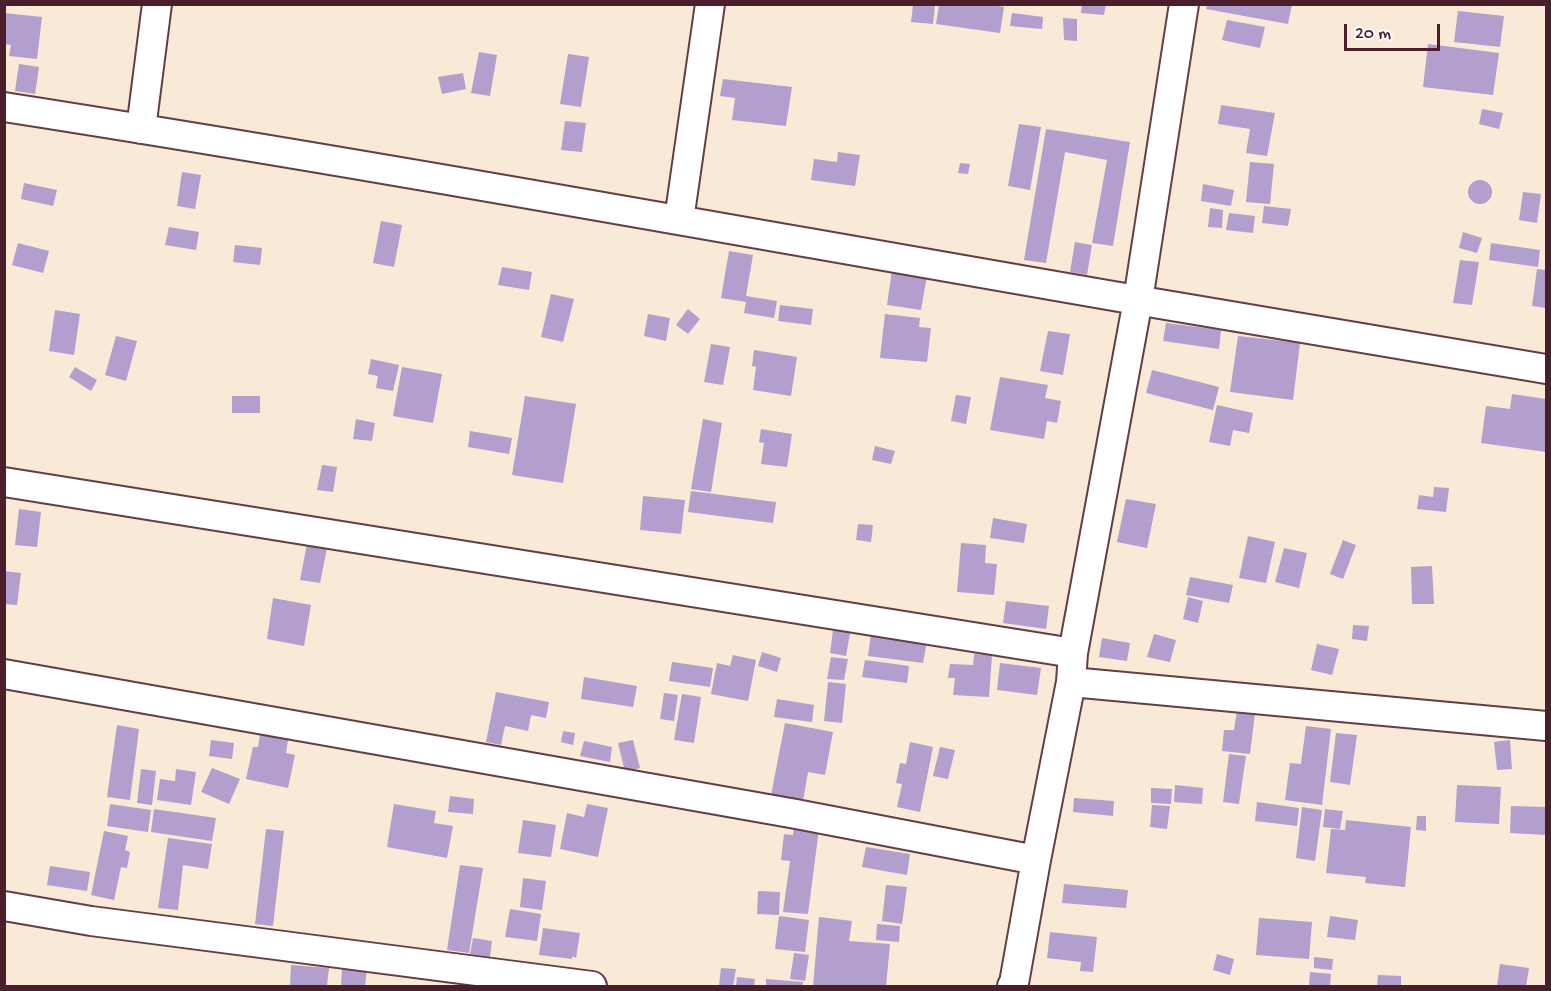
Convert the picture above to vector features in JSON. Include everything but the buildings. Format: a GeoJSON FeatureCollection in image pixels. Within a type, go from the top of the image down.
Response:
{"type":"FeatureCollection","features":[{"type":"Feature","properties":{"kind":"street"},"geometry":{"type":"LineString","coordinates":[[141,129],[158,4]]}},
{"type":"Feature","properties":{"kind":"street"},"geometry":{"type":"LineString","coordinates":[[679,220],[710,4]]}},
{"type":"Feature","properties":{"kind":"street"},"geometry":{"type":"LineString","coordinates":[[1012,987],[1071,682],[1073,654],[1138,300],[1184,4]]}},
{"type":"Feature","properties":{"kind":"street"},"geometry":{"type":"LineString","coordinates":[[4,107],[1546,369]]}},
{"type":"Feature","properties":{"kind":"street"},"geometry":{"type":"LineString","coordinates":[[4,482],[1073,654]]}},
{"type":"Feature","properties":{"kind":"street"},"geometry":{"type":"LineString","coordinates":[[4,674],[784,812],[1036,860]]}},
{"type":"Feature","properties":{"kind":"street"},"geometry":{"type":"LineString","coordinates":[[1071,682],[1546,726]]}},
{"type":"Feature","properties":{"kind":"street"},"geometry":{"type":"LineString","coordinates":[[4,906],[91,921],[592,987]]}}]}
